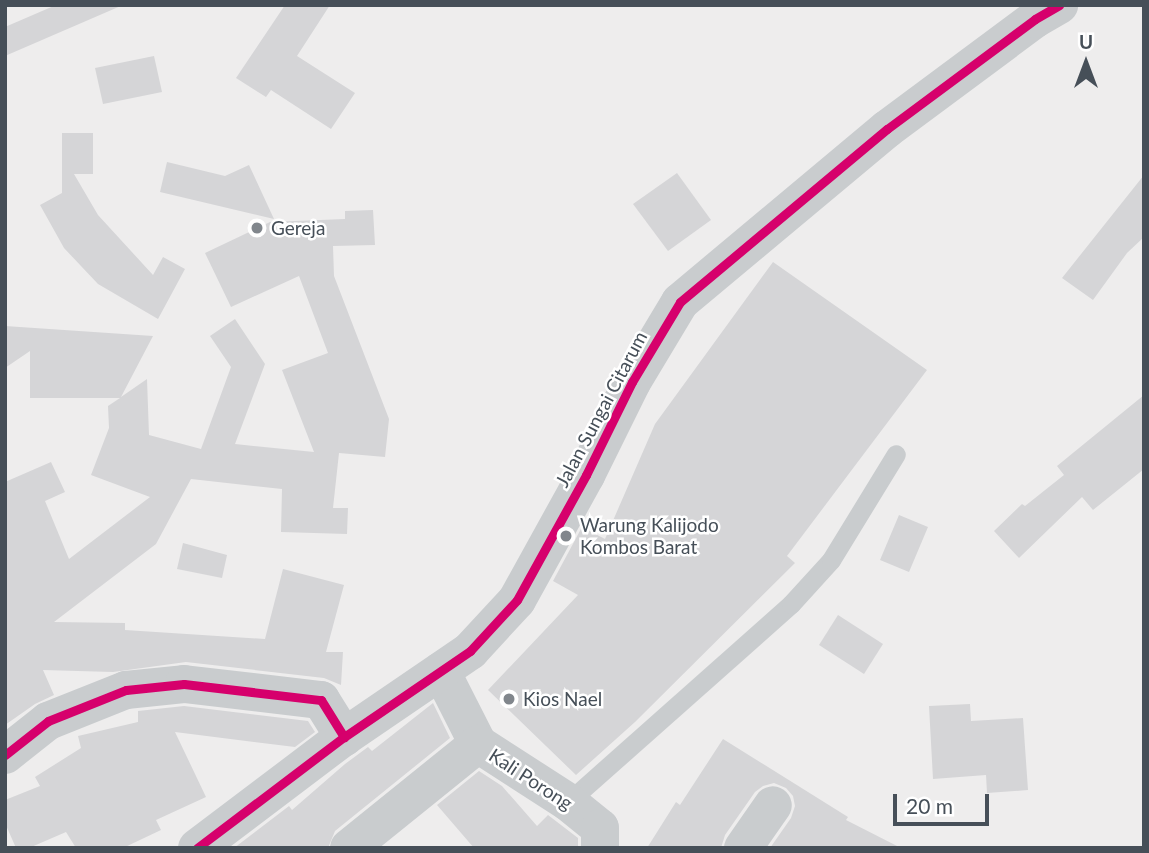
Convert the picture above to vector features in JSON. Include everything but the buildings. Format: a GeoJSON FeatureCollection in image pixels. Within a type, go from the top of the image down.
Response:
{"type":"FeatureCollection","features":[{"type":"Feature","properties":{"kind":"street","name":"Jalan Sungai Citarum"},"geometry":{"type":"LineString","coordinates":[[197,848],[344,737],[470,651],[517,600],[586,475],[632,382],[680,302],[887,129],[1035,19],[1059,5]]}},
{"type":"Feature","properties":{"kind":"street","name":"Kali Porong"},"geometry":{"type":"LineString","coordinates":[[441,671],[478,744],[568,802],[600,828],[600,848]]}},
{"type":"Feature","properties":{"kind":"street"},"geometry":{"type":"LineString","coordinates":[[5,755],[48,721],[126,690],[184,684],[321,701],[344,737]]}},
{"type":"Feature","properties":{"kind":"street"},"geometry":{"type":"LineString","coordinates":[[349,848],[478,744]]}},
{"type":"Feature","properties":{"kind":"street"},"geometry":{"type":"LineString","coordinates":[[743,848],[773,805]]}},
{"type":"Feature","properties":{"kind":"lane"},"geometry":{"type":"LineString","coordinates":[[568,802],[791,604],[831,560],[896,454]]}},
{"type":"Feature","properties":{"kind":"cycle path"},"geometry":{"type":"LineString","coordinates":[[197,848],[344,737],[470,651],[517,600],[586,475],[632,382],[680,302],[887,129],[1035,19],[1059,5]]}},
{"type":"Feature","properties":{"kind":"cycle path"},"geometry":{"type":"LineString","coordinates":[[5,755],[48,721],[126,690],[184,684],[321,700],[344,737]]}},
{"type":"Feature","properties":{"kind":"place","name":"Gereja"},"geometry":{"type":"Point","coordinates":[257,228]}},
{"type":"Feature","properties":{"kind":"place","name":"Warung Kalijodo Kombos Barat"},"geometry":{"type":"Point","coordinates":[566,536]}},
{"type":"Feature","properties":{"kind":"place","name":"Kios Nael"},"geometry":{"type":"Point","coordinates":[509,699]}}]}
